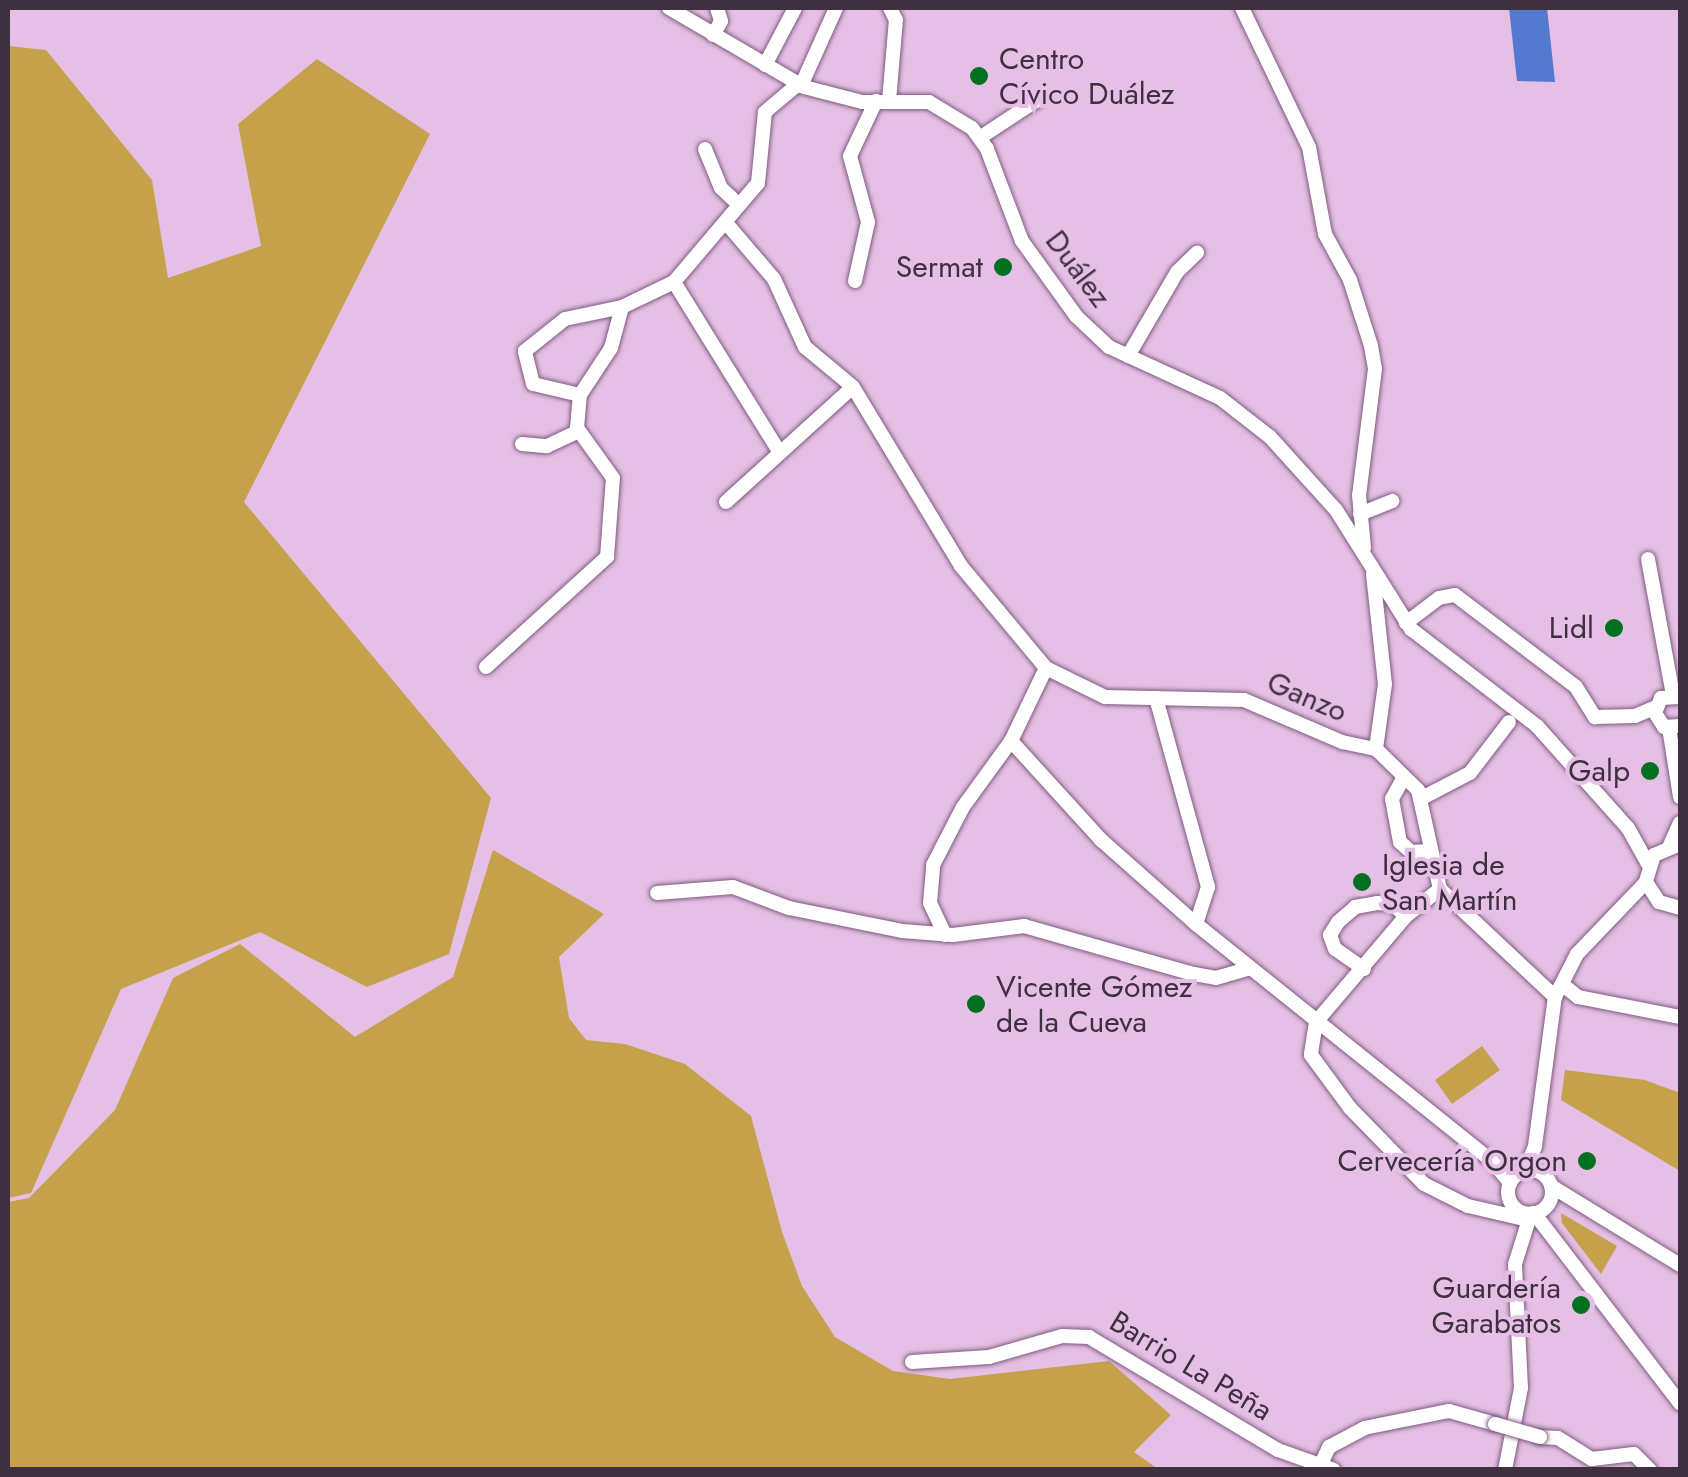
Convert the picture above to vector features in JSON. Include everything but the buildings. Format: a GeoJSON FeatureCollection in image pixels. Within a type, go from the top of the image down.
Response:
{"type":"FeatureCollection","features":[{"type":"Feature","properties":{"kind":"street"},"geometry":{"type":"LineString","coordinates":[[669,8],[799,86],[882,101],[938,104],[981,137],[1040,98]]}},
{"type":"Feature","properties":{"kind":"street"},"geometry":{"type":"LineString","coordinates":[[713,35],[721,21],[717,8]]}},
{"type":"Feature","properties":{"kind":"street"},"geometry":{"type":"LineString","coordinates":[[765,65],[795,8]]}},
{"type":"Feature","properties":{"kind":"street"},"geometry":{"type":"LineString","coordinates":[[580,395],[532,384],[526,350],[564,319],[622,307],[674,282],[727,224],[762,172],[765,112],[799,86],[836,8]]}},
{"type":"Feature","properties":{"kind":"street"},"geometry":{"type":"LineString","coordinates":[[856,281],[868,222],[850,156],[882,101],[896,20],[890,8]]}},
{"type":"Feature","properties":{"kind":"street","name":"Ganzo"},"geometry":{"type":"LineString","coordinates":[[1242,8],[1309,147],[1326,234],[1350,280],[1375,369],[1360,510],[1366,559]]}},
{"type":"Feature","properties":{"kind":"street","name":"Duález"},"geometry":{"type":"LineString","coordinates":[[981,137],[1022,241],[1076,316],[1128,356],[1176,272],[1197,253]]}},
{"type":"Feature","properties":{"kind":"street"},"geometry":{"type":"LineString","coordinates":[[705,149],[721,188],[738,204]]}},
{"type":"Feature","properties":{"kind":"street"},"geometry":{"type":"LineString","coordinates":[[726,502],[853,388],[805,347],[774,279],[727,224]]}},
{"type":"Feature","properties":{"kind":"street"},"geometry":{"type":"LineString","coordinates":[[674,282],[780,453]]}},
{"type":"Feature","properties":{"kind":"street"},"geometry":{"type":"LineString","coordinates":[[486,666],[607,557],[610,466],[579,431],[580,395],[610,348],[622,307]]}},
{"type":"Feature","properties":{"kind":"street","name":"Ganzo"},"geometry":{"type":"LineString","coordinates":[[1128,356],[1220,398],[1270,437],[1336,510],[1406,623],[1453,667],[1529,718],[1628,828],[1648,864]]}},
{"type":"Feature","properties":{"kind":"street","name":"Ganzo"},"geometry":{"type":"LineString","coordinates":[[853,388],[987,602],[1046,668],[1105,697],[1244,700],[1342,742],[1376,749],[1384,684],[1373,574]]}},
{"type":"Feature","properties":{"kind":"street"},"geometry":{"type":"LineString","coordinates":[[522,444],[547,446],[579,431]]}},
{"type":"Feature","properties":{"kind":"street"},"geometry":{"type":"LineString","coordinates":[[1336,510],[1360,510],[1392,501]]}},
{"type":"Feature","properties":{"kind":"street"},"geometry":{"type":"LineString","coordinates":[[1648,559],[1680,797]]}},
{"type":"Feature","properties":{"kind":"street"},"geometry":{"type":"LineString","coordinates":[[1406,623],[1439,598],[1455,595],[1576,687],[1595,717],[1670,712]]}},
{"type":"Feature","properties":{"kind":"street"},"geometry":{"type":"LineString","coordinates":[[945,935],[930,903],[933,866],[964,807],[1011,741],[1046,668]]}},
{"type":"Feature","properties":{"kind":"street"},"geometry":{"type":"LineString","coordinates":[[1156,698],[1208,887],[1196,924]]}},
{"type":"Feature","properties":{"kind":"street"},"geometry":{"type":"LineString","coordinates":[[1420,799],[1470,773],[1509,722]]}},
{"type":"Feature","properties":{"kind":"street"},"geometry":{"type":"LineString","coordinates":[[1011,741],[1101,840],[1196,924],[1491,1160],[1523,1174],[1550,1234],[1680,1403]]}},
{"type":"Feature","properties":{"kind":"street"},"geometry":{"type":"LineString","coordinates":[[1376,749],[1420,799],[1428,851],[1440,889],[1539,980],[1561,985],[1578,997],[1680,1017]]}},
{"type":"Feature","properties":{"kind":"street"},"geometry":{"type":"LineString","coordinates":[[1404,777],[1392,799],[1400,842],[1411,852],[1428,851]]}},
{"type":"Feature","properties":{"kind":"street"},"geometry":{"type":"LineString","coordinates":[[1564,1250],[1536,1207],[1510,1201],[1534,1150],[1561,985],[1594,933],[1646,882],[1648,864],[1671,846],[1680,823]]}},
{"type":"Feature","properties":{"kind":"street","name":"Ganzo"},"geometry":{"type":"LineString","coordinates":[[1628,828],[1671,846]]}},
{"type":"Feature","properties":{"kind":"street"},"geometry":{"type":"LineString","coordinates":[[1646,882],[1659,902]]}},
{"type":"Feature","properties":{"kind":"street"},"geometry":{"type":"LineString","coordinates":[[657,893],[733,887],[789,908],[945,935],[1024,926],[1216,978],[1250,968]]}},
{"type":"Feature","properties":{"kind":"street"},"geometry":{"type":"LineString","coordinates":[[1440,889],[1406,916],[1316,1022],[1310,1040],[1315,1067],[1424,1184],[1468,1206],[1536,1207],[1570,1198],[1680,1265]]}},
{"type":"Feature","properties":{"kind":"street"},"geometry":{"type":"LineString","coordinates":[[1621,910],[1659,902],[1680,908]]}},
{"type":"Feature","properties":{"kind":"street"},"geometry":{"type":"LineString","coordinates":[[1364,970],[1335,949],[1330,934],[1338,922],[1354,908],[1377,903],[1392,904],[1406,916]]}},
{"type":"Feature","properties":{"kind":"street"},"geometry":{"type":"LineString","coordinates":[[1539,980],[1561,985]]}},
{"type":"Feature","properties":{"kind":"street"},"geometry":{"type":"LineString","coordinates":[[1505,1470],[1520,1416],[1514,1281],[1522,1243],[1536,1207]]}},
{"type":"Feature","properties":{"kind":"street"},"geometry":{"type":"LineString","coordinates":[[1522,1243],[1550,1234]]}},
{"type":"Feature","properties":{"kind":"street","name":"Barrio La Peña"},"geometry":{"type":"LineString","coordinates":[[912,1362],[989,1357],[1062,1336],[1089,1337],[1278,1450],[1328,1466],[1328,1447],[1364,1428],[1449,1411],[1540,1437],[1558,1438],[1592,1458],[1634,1454],[1650,1470]]}},
{"type":"Feature","properties":{"kind":"shaded area"},"geometry":{"type":"Polygon","coordinates":[[[8,46],[46,50],[152,180],[168,278],[261,246],[238,124],[317,59],[430,134],[244,502],[491,798],[449,954],[367,987],[260,932],[121,989],[31,1193],[8,1198],[8,46]]]}},
{"type":"Feature","properties":{"kind":"shaded area"},"geometry":{"type":"Polygon","coordinates":[[[493,850],[604,914],[559,957],[569,1018],[586,1040],[625,1044],[685,1064],[751,1116],[782,1232],[802,1286],[835,1337],[893,1371],[950,1379],[1109,1361],[1171,1415],[1134,1452],[1158,1469],[8,1469],[8,1202],[29,1198],[115,1110],[173,978],[240,944],[355,1037],[453,977],[493,850]]]}},
{"type":"Feature","properties":{"kind":"shaded area"},"geometry":{"type":"Polygon","coordinates":[[[1482,1046],[1500,1070],[1452,1104],[1435,1080],[1482,1046]]]}},
{"type":"Feature","properties":{"kind":"shaded area"},"geometry":{"type":"Polygon","coordinates":[[[1565,1070],[1645,1080],[1680,1093],[1680,1171],[1561,1100],[1565,1070]]]}},
{"type":"Feature","properties":{"kind":"shaded area"},"geometry":{"type":"Polygon","coordinates":[[[1561,1213],[1617,1246],[1601,1274],[1562,1223],[1561,1213]]]}},
{"type":"Feature","properties":{"kind":"water"},"geometry":{"type":"Polygon","coordinates":[[[1509,8],[1547,8],[1555,82],[1517,81],[1509,8]]]}},
{"type":"Feature","properties":{"kind":"place","name":"Centro Cívico Duález"},"geometry":{"type":"Point","coordinates":[979,76]}},
{"type":"Feature","properties":{"kind":"place","name":"Sermat"},"geometry":{"type":"Point","coordinates":[1003,267]}},
{"type":"Feature","properties":{"kind":"place","name":"Lidl"},"geometry":{"type":"Point","coordinates":[1614,628]}},
{"type":"Feature","properties":{"kind":"place","name":"Galp"},"geometry":{"type":"Point","coordinates":[1650,771]}},
{"type":"Feature","properties":{"kind":"place","name":"Iglesia de San Martín"},"geometry":{"type":"Point","coordinates":[1362,882]}},
{"type":"Feature","properties":{"kind":"place","name":"Vicente Gómez de la Cueva"},"geometry":{"type":"Point","coordinates":[976,1004]}},
{"type":"Feature","properties":{"kind":"place","name":"Cervecería Orgon"},"geometry":{"type":"Point","coordinates":[1587,1161]}},
{"type":"Feature","properties":{"kind":"place","name":"Guardería Garabatos"},"geometry":{"type":"Point","coordinates":[1581,1305]}}]}
